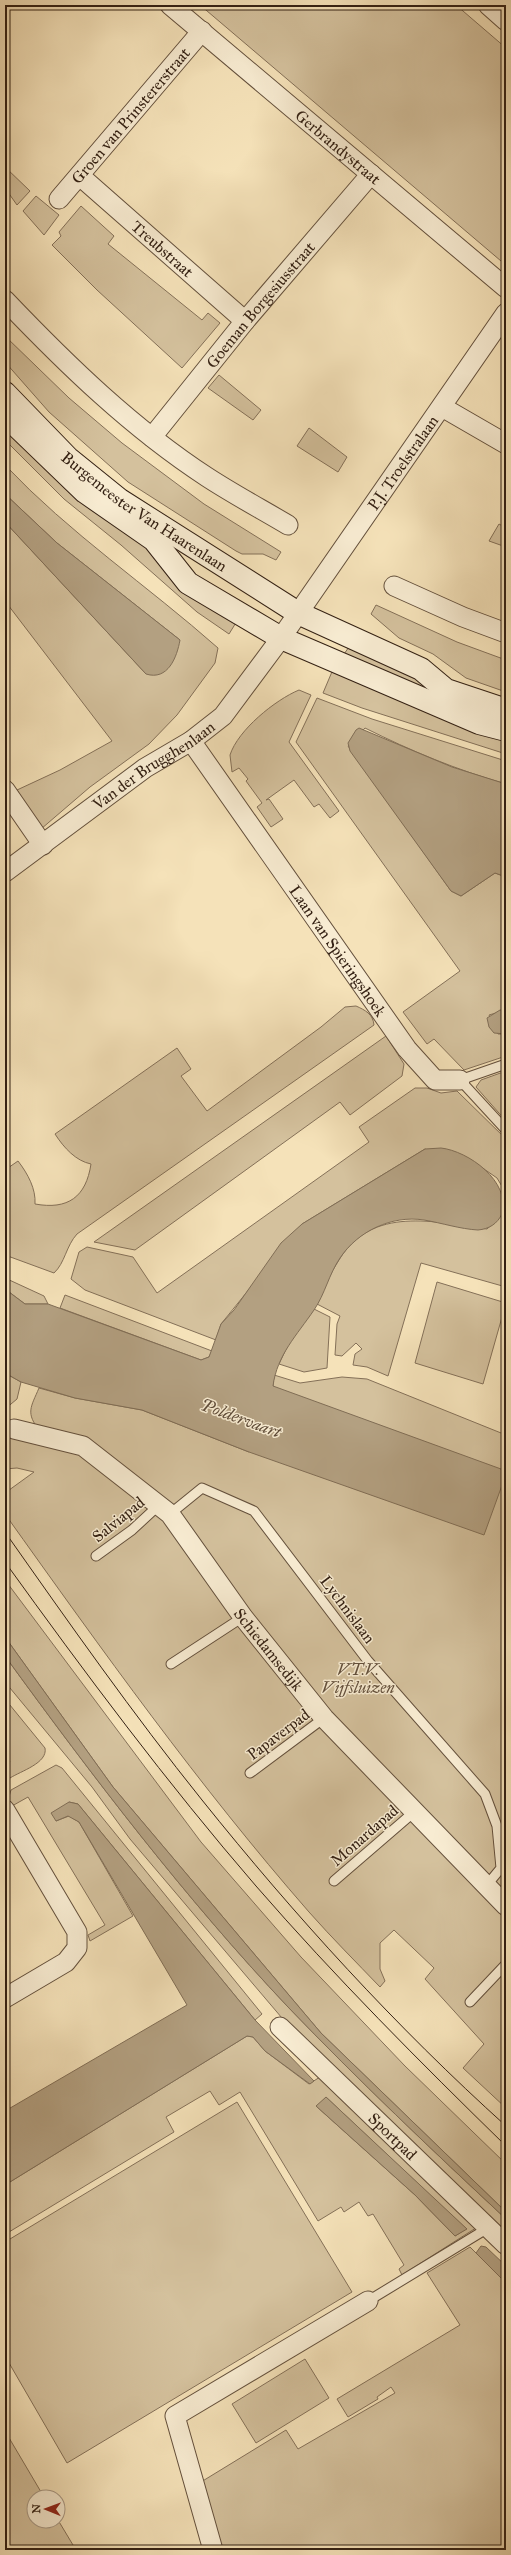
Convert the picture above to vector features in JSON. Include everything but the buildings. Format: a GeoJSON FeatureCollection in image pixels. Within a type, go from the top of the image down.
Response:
{"type":"FeatureCollection","features":[{"type":"Feature","properties":{"kind":"main road","name":"Burgemeester Van Haarenlaan"},"geometry":{"type":"LineString","coordinates":[[5,393],[68,458],[120,500],[298,613],[421,669],[446,690],[506,710]]}},
{"type":"Feature","properties":{"kind":"main road","name":"Burgemeester Van Haarenlaan"},"geometry":{"type":"LineString","coordinates":[[5,415],[85,492],[154,540],[188,583],[282,638],[479,723],[506,730]]}},
{"type":"Feature","properties":{"kind":"street","name":"Gerbrandystraat"},"geometry":{"type":"LineString","coordinates":[[170,5],[506,288]]}},
{"type":"Feature","properties":{"kind":"street","name":"Groen van Prinstererstraat"},"geometry":{"type":"LineString","coordinates":[[59,199],[202,31]]}},
{"type":"Feature","properties":{"kind":"street","name":"Goeman Borgesiusstraat"},"geometry":{"type":"LineString","coordinates":[[152,437],[245,321],[371,174]]}},
{"type":"Feature","properties":{"kind":"street","name":"Treubstraat"},"geometry":{"type":"LineString","coordinates":[[80,176],[245,321]]}},
{"type":"Feature","properties":{"kind":"street"},"geometry":{"type":"LineString","coordinates":[[5,300],[68,366],[152,437],[207,477],[288,525]]}},
{"type":"Feature","properties":{"kind":"street","name":"P.J. Troelstralaan"},"geometry":{"type":"LineString","coordinates":[[298,613],[442,407],[506,312]]}},
{"type":"Feature","properties":{"kind":"street"},"geometry":{"type":"LineString","coordinates":[[442,407],[506,444]]}},
{"type":"Feature","properties":{"kind":"street"},"geometry":{"type":"LineString","coordinates":[[394,586],[463,617],[506,633]]}},
{"type":"Feature","properties":{"kind":"street"},"geometry":{"type":"LineString","coordinates":[[282,638],[298,613]]}},
{"type":"Feature","properties":{"kind":"street","name":"Van der Brugghenlaan"},"geometry":{"type":"LineString","coordinates":[[5,872],[145,768],[191,741],[223,716],[282,638]]}},
{"type":"Feature","properties":{"kind":"street","name":"Laan van Spieringshoek"},"geometry":{"type":"LineString","coordinates":[[191,741],[407,1049],[435,1080],[460,1080]]}},
{"type":"Feature","properties":{"kind":"street"},"geometry":{"type":"LineString","coordinates":[[5,790],[43,845]]}},
{"type":"Feature","properties":{"kind":"street","name":"Schiedamsedijk"},"geometry":{"type":"LineString","coordinates":[[14,1429],[83,1446],[165,1509],[243,1617],[324,1718],[506,1906]]}},
{"type":"Feature","properties":{"kind":"street"},"geometry":{"type":"LineString","coordinates":[[5,1810],[77,1932],[77,1948],[66,1962],[5,1998]]}},
{"type":"Feature","properties":{"kind":"street","name":"Sportpad"},"geometry":{"type":"LineString","coordinates":[[280,2027],[506,2245]]}},
{"type":"Feature","properties":{"kind":"street"},"geometry":{"type":"LineString","coordinates":[[213,2550],[175,2416],[368,2301]]}},
{"type":"Feature","properties":{"kind":"lane"},"geometry":{"type":"LineString","coordinates":[[506,1064],[460,1080],[506,1130]]}},
{"type":"Feature","properties":{"kind":"lane","name":"Lychnislaan"},"geometry":{"type":"LineString","coordinates":[[165,1509],[202,1488],[254,1511],[368,1661],[485,1794],[496,1826],[501,1868],[487,1886]]}},
{"type":"Feature","properties":{"kind":"lane","name":"Salviapad"},"geometry":{"type":"LineString","coordinates":[[96,1556],[132,1530],[165,1509]]}},
{"type":"Feature","properties":{"kind":"lane"},"geometry":{"type":"LineString","coordinates":[[171,1664],[243,1617]]}},
{"type":"Feature","properties":{"kind":"lane","name":"Papaverpad"},"geometry":{"type":"LineString","coordinates":[[250,1773],[324,1718]]}},
{"type":"Feature","properties":{"kind":"lane","name":"Monardapad"},"geometry":{"type":"LineString","coordinates":[[334,1881],[414,1812]]}},
{"type":"Feature","properties":{"kind":"lane"},"geometry":{"type":"LineString","coordinates":[[470,2002],[506,1964]]}},
{"type":"Feature","properties":{"kind":"lane"},"geometry":{"type":"LineString","coordinates":[[368,2301],[488,2228]]}},
{"type":"Feature","properties":{"kind":"green space"},"geometry":{"type":"Polygon","coordinates":[[[200,5],[456,5],[506,48],[506,255],[501,261],[200,5]]]}},
{"type":"Feature","properties":{"kind":"green space"},"geometry":{"type":"Polygon","coordinates":[[[5,167],[30,191],[17,205],[5,188],[5,167]]]}},
{"type":"Feature","properties":{"kind":"green space"},"geometry":{"type":"Polygon","coordinates":[[[36,196],[59,215],[44,235],[23,211],[36,196]]]}},
{"type":"Feature","properties":{"kind":"green space"},"geometry":{"type":"Polygon","coordinates":[[[81,206],[114,236],[108,244],[202,320],[208,313],[220,323],[182,368],[97,290],[52,245],[61,236],[59,232],[81,206]]]}},
{"type":"Feature","properties":{"kind":"green space"},"geometry":{"type":"Polygon","coordinates":[[[5,336],[69,398],[122,443],[204,504],[281,552],[276,560],[263,554],[242,554],[236,551],[128,482],[49,412],[5,362],[5,336]]]}},
{"type":"Feature","properties":{"kind":"green space"},"geometry":{"type":"Polygon","coordinates":[[[219,375],[261,410],[253,420],[208,388],[219,375]]]}},
{"type":"Feature","properties":{"kind":"green space"},"geometry":{"type":"Polygon","coordinates":[[[5,424],[237,621],[229,634],[197,612],[121,545],[64,499],[5,440],[5,424]]]}},
{"type":"Feature","properties":{"kind":"green space"},"geometry":{"type":"Polygon","coordinates":[[[309,428],[347,457],[338,472],[297,446],[309,428]]]}},
{"type":"Feature","properties":{"kind":"green space"},"geometry":{"type":"Polygon","coordinates":[[[5,465],[55,514],[218,648],[215,663],[177,715],[149,744],[90,787],[41,829],[17,790],[60,770],[112,741],[5,601],[5,522],[146,674],[180,640],[57,543],[5,494],[5,465]]]}},
{"type":"Feature","properties":{"kind":"green space"},"geometry":{"type":"Polygon","coordinates":[[[499,524],[506,528],[506,547],[489,541],[499,524]]]}},
{"type":"Feature","properties":{"kind":"green space"},"geometry":{"type":"Polygon","coordinates":[[[376,605],[457,642],[506,660],[506,692],[466,678],[433,654],[399,638],[371,614],[376,605]]]}},
{"type":"Feature","properties":{"kind":"green space"},"geometry":{"type":"Polygon","coordinates":[[[349,647],[415,677],[434,695],[344,654],[349,647]]]}},
{"type":"Feature","properties":{"kind":"green space"},"geometry":{"type":"Polygon","coordinates":[[[334,667],[506,735],[506,754],[362,708],[323,693],[334,667]]]}},
{"type":"Feature","properties":{"kind":"green space"},"geometry":{"type":"Polygon","coordinates":[[[299,690],[311,695],[289,742],[339,811],[330,818],[319,804],[314,807],[294,780],[266,800],[269,799],[283,819],[271,827],[257,807],[262,803],[246,781],[248,779],[239,768],[232,772],[230,755],[234,745],[258,717],[279,701],[299,690]]]}},
{"type":"Feature","properties":{"kind":"green space"},"geometry":{"type":"Polygon","coordinates":[[[317,698],[372,719],[506,761],[506,784],[470,773],[434,759],[365,728],[348,746],[451,891],[461,896],[495,873],[506,877],[506,1010],[489,1015],[498,1034],[506,1034],[506,1056],[464,1070],[434,1039],[427,1044],[403,1012],[460,971],[296,742],[317,698]]]}},
{"type":"Feature","properties":{"kind":"green space"},"geometry":{"type":"Polygon","coordinates":[[[356,1006],[370,1015],[374,1025],[77,1234],[70,1244],[61,1264],[54,1273],[5,1255],[5,1170],[18,1161],[31,1182],[35,1204],[57,1205],[66,1203],[74,1199],[85,1185],[91,1164],[75,1157],[62,1144],[55,1134],[177,1048],[191,1069],[181,1076],[207,1111],[321,1027],[345,1007],[356,1006]]]}},
{"type":"Feature","properties":{"kind":"green space"},"geometry":{"type":"Polygon","coordinates":[[[386,1036],[404,1064],[402,1076],[350,1115],[340,1102],[135,1250],[94,1242],[386,1036]]]}},
{"type":"Feature","properties":{"kind":"green space"},"geometry":{"type":"Polygon","coordinates":[[[506,1071],[506,1121],[476,1087],[481,1080],[506,1071]]]}},
{"type":"Feature","properties":{"kind":"green space"},"geometry":{"type":"Polygon","coordinates":[[[415,1088],[427,1088],[441,1093],[457,1091],[506,1139],[506,1193],[497,1178],[484,1169],[425,1149],[302,1224],[221,1324],[216,1340],[85,1290],[71,1279],[79,1252],[87,1247],[133,1257],[157,1293],[369,1142],[359,1127],[415,1088]]]}},
{"type":"Feature","properties":{"kind":"green space"},"geometry":{"type":"Polygon","coordinates":[[[506,1204],[506,1287],[421,1263],[388,1376],[367,1367],[353,1365],[355,1354],[362,1349],[356,1343],[342,1356],[335,1355],[337,1324],[340,1316],[317,1304],[336,1265],[353,1243],[369,1231],[387,1224],[406,1221],[447,1223],[487,1229],[501,1216],[506,1204]]]}},
{"type":"Feature","properties":{"kind":"green space"},"geometry":{"type":"Polygon","coordinates":[[[5,1278],[44,1296],[48,1304],[25,1304],[5,1289],[5,1278]]]}},
{"type":"Feature","properties":{"kind":"green space"},"geometry":{"type":"Polygon","coordinates":[[[437,1282],[506,1303],[483,1384],[415,1363],[437,1282]]]}},
{"type":"Feature","properties":{"kind":"green space"},"geometry":{"type":"Polygon","coordinates":[[[65,1295],[212,1351],[209,1357],[201,1360],[60,1308],[65,1295]]]}},
{"type":"Feature","properties":{"kind":"green space"},"geometry":{"type":"Polygon","coordinates":[[[314,1309],[330,1317],[327,1368],[304,1372],[279,1364],[289,1343],[314,1309]]]}},
{"type":"Feature","properties":{"kind":"green space"},"geometry":{"type":"Polygon","coordinates":[[[5,1373],[21,1382],[17,1399],[5,1409],[5,1373]]]}},
{"type":"Feature","properties":{"kind":"green space","name":"V.T.V. Vijfsluizen"},"geometry":{"type":"Polygon","coordinates":[[[274,1375],[300,1383],[342,1377],[367,1379],[506,1435],[506,2108],[463,2068],[484,2044],[425,1979],[434,1968],[394,1930],[380,1943],[380,1969],[385,1981],[380,1987],[335,1941],[268,1864],[190,1767],[78,1616],[5,1514],[5,1493],[34,1472],[17,1468],[5,1469],[5,1434],[11,1436],[40,1431],[35,1425],[31,1414],[32,1405],[39,1388],[75,1398],[142,1410],[249,1452],[273,1386],[274,1375]]]}},
{"type":"Feature","properties":{"kind":"green space"},"geometry":{"type":"Polygon","coordinates":[[[5,1580],[201,1842],[301,1957],[405,2066],[506,2164],[506,2212],[321,2033],[113,1787],[5,1637],[5,1580]]]}},
{"type":"Feature","properties":{"kind":"green space"},"geometry":{"type":"Polygon","coordinates":[[[5,1656],[72,1747],[141,1836],[176,1880],[250,1966],[341,2061],[506,2219],[506,2235],[293,2031],[130,1839],[92,1787],[5,1682],[5,1656]]]}},
{"type":"Feature","properties":{"kind":"green space"},"geometry":{"type":"Polygon","coordinates":[[[5,1699],[45,1748],[45,1753],[38,1762],[10,1778],[5,1771],[5,1765],[10,1762],[5,1755],[5,1699]]]}},
{"type":"Feature","properties":{"kind":"green space"},"geometry":{"type":"Polygon","coordinates":[[[56,1765],[62,1768],[262,2014],[255,2020],[78,1804],[69,1802],[56,1821],[69,1816],[79,1822],[133,1916],[90,1941],[88,1935],[105,1925],[28,1797],[12,1806],[8,1800],[11,1790],[56,1765]]]}},
{"type":"Feature","properties":{"kind":"green space"},"geometry":{"type":"Polygon","coordinates":[[[247,2036],[253,2037],[265,2051],[309,2084],[320,2077],[479,2226],[402,2275],[399,2269],[404,2265],[373,2214],[368,2216],[359,2202],[344,2212],[341,2207],[318,2221],[240,2092],[219,2105],[210,2091],[166,2117],[174,2132],[9,2232],[5,2225],[5,2185],[247,2036]],[[326,2097],[317,2107],[415,2195],[455,2236],[466,2229],[326,2097]]]}},
{"type":"Feature","properties":{"kind":"green space"},"geometry":{"type":"Polygon","coordinates":[[[237,2102],[352,2292],[67,2463],[5,2356],[5,2242],[237,2102]]]}},
{"type":"Feature","properties":{"kind":"green space"},"geometry":{"type":"Polygon","coordinates":[[[470,2247],[506,2283],[506,2550],[222,2550],[201,2482],[286,2430],[298,2449],[395,2393],[391,2387],[377,2397],[378,2399],[348,2417],[337,2399],[460,2325],[427,2273],[470,2247]]]}},
{"type":"Feature","properties":{"kind":"green space"},"geometry":{"type":"Polygon","coordinates":[[[305,2359],[329,2398],[256,2443],[232,2404],[305,2359]]]}},
{"type":"Feature","properties":{"kind":"green space"},"geometry":{"type":"Polygon","coordinates":[[[5,2431],[39,2489],[26,2489],[26,2529],[63,2529],[76,2550],[5,2550],[5,2431]]]}},
{"type":"Feature","properties":{"kind":"water"},"geometry":{"type":"Polygon","coordinates":[[[5,494],[57,543],[180,640],[174,660],[166,671],[154,675],[146,674],[5,522],[5,494]]]}},
{"type":"Feature","properties":{"kind":"water"},"geometry":{"type":"Polygon","coordinates":[[[359,728],[452,767],[506,784],[506,877],[495,873],[461,896],[451,891],[350,751],[348,743],[356,730],[359,728]]]}},
{"type":"Feature","properties":{"kind":"water"},"geometry":{"type":"Polygon","coordinates":[[[500,1010],[506,1010],[506,1034],[494,1033],[489,1027],[487,1018],[500,1010]]]}},
{"type":"Feature","properties":{"kind":"water","name":"Poldervaart"},"geometry":{"type":"Polygon","coordinates":[[[441,1148],[452,1150],[475,1162],[494,1179],[500,1190],[503,1202],[502,1214],[498,1221],[486,1228],[478,1230],[424,1220],[400,1220],[377,1227],[356,1240],[347,1248],[340,1258],[318,1304],[283,1355],[275,1375],[273,1386],[501,1469],[505,1477],[484,1535],[249,1452],[142,1410],[75,1398],[21,1382],[5,1373],[5,1289],[25,1304],[48,1304],[201,1360],[209,1357],[221,1324],[234,1310],[281,1243],[302,1224],[425,1149],[441,1148]]]}},
{"type":"Feature","properties":{"kind":"water"},"geometry":{"type":"Polygon","coordinates":[[[5,1637],[113,1787],[321,2033],[506,2212],[506,2219],[341,2061],[250,1966],[176,1880],[72,1747],[5,1656],[5,1637]]]}},
{"type":"Feature","properties":{"kind":"water"},"geometry":{"type":"Polygon","coordinates":[[[69,1802],[78,1804],[255,2020],[314,2081],[310,2084],[265,2051],[253,2037],[247,2036],[5,2185],[5,2111],[187,2005],[79,1822],[68,1816],[56,1821],[51,1813],[69,1802]]]}},
{"type":"Feature","properties":{"kind":"water"},"geometry":{"type":"Polygon","coordinates":[[[326,2097],[467,2229],[455,2236],[415,2195],[316,2106],[326,2097]]]}},
{"type":"Feature","properties":{"kind":"water"},"geometry":{"type":"Polygon","coordinates":[[[481,2246],[486,2247],[506,2266],[506,2283],[476,2253],[481,2246]]]}},
{"type":"Feature","properties":{"kind":"tram line"},"geometry":{"type":"LineString","coordinates":[[5,1532],[151,1735],[273,1886],[386,2010],[425,2050],[506,2126]]}},
{"type":"Feature","properties":{"kind":"tram line"},"geometry":{"type":"LineString","coordinates":[[5,1562],[127,1727],[190,1808],[256,1886],[378,2019],[506,2146]]}}]}
